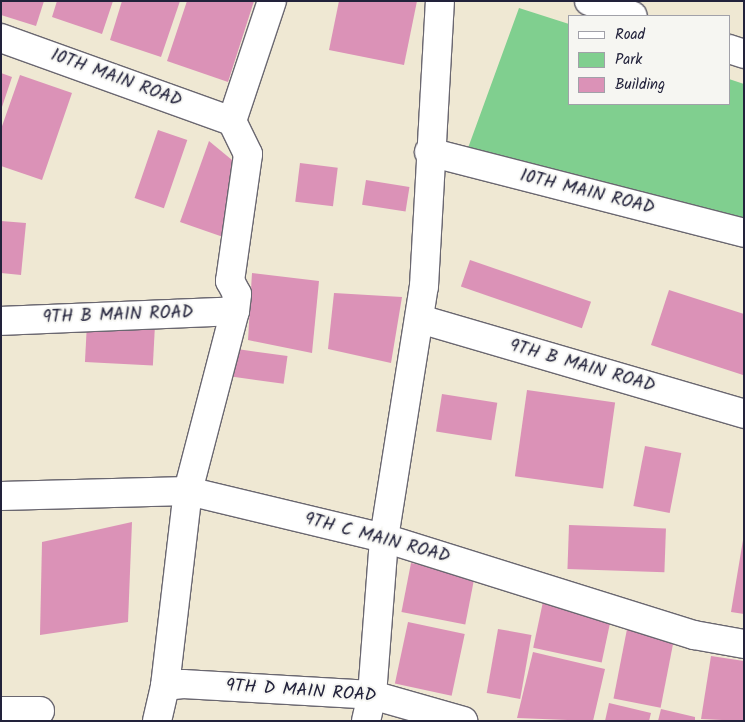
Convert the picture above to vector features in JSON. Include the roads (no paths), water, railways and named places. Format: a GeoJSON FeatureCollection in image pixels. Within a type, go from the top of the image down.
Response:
{"type":"FeatureCollection","features":[{"type":"Feature","properties":{"kind":"street"},"geometry":{"type":"LineString","coordinates":[[158,721],[165,686],[188,491],[235,311],[237,294],[230,281],[248,154],[232,121],[272,1]]}},
{"type":"Feature","properties":{"kind":"street"},"geometry":{"type":"LineString","coordinates":[[369,708],[384,538],[420,319],[440,1]]}},
{"type":"Feature","properties":{"kind":"street"},"geometry":{"type":"LineString","coordinates":[[589,1],[630,15]]}},
{"type":"Feature","properties":{"kind":"street","name":"10TH MAIN ROAD"},"geometry":{"type":"LineString","coordinates":[[1,38],[232,121]]}},
{"type":"Feature","properties":{"kind":"street"},"geometry":{"type":"LineString","coordinates":[[730,49],[744,54]]}},
{"type":"Feature","properties":{"kind":"street","name":"10TH MAIN ROAD"},"geometry":{"type":"LineString","coordinates":[[430,152],[744,233]]}},
{"type":"Feature","properties":{"kind":"street","name":"9TH B MAIN ROAD"},"geometry":{"type":"LineString","coordinates":[[1,321],[235,311]]}},
{"type":"Feature","properties":{"kind":"street","name":"9TH B MAIN ROAD"},"geometry":{"type":"LineString","coordinates":[[420,319],[744,414]]}},
{"type":"Feature","properties":{"kind":"street","name":"9TH C MAIN ROAD"},"geometry":{"type":"LineString","coordinates":[[1,496],[188,491],[384,538],[694,635],[744,644]]}},
{"type":"Feature","properties":{"kind":"street","name":"9TH D MAIN ROAD"},"geometry":{"type":"LineString","coordinates":[[165,686],[183,684],[463,721]]}},
{"type":"Feature","properties":{"kind":"street"},"geometry":{"type":"LineString","coordinates":[[1,711],[40,711]]}}]}
